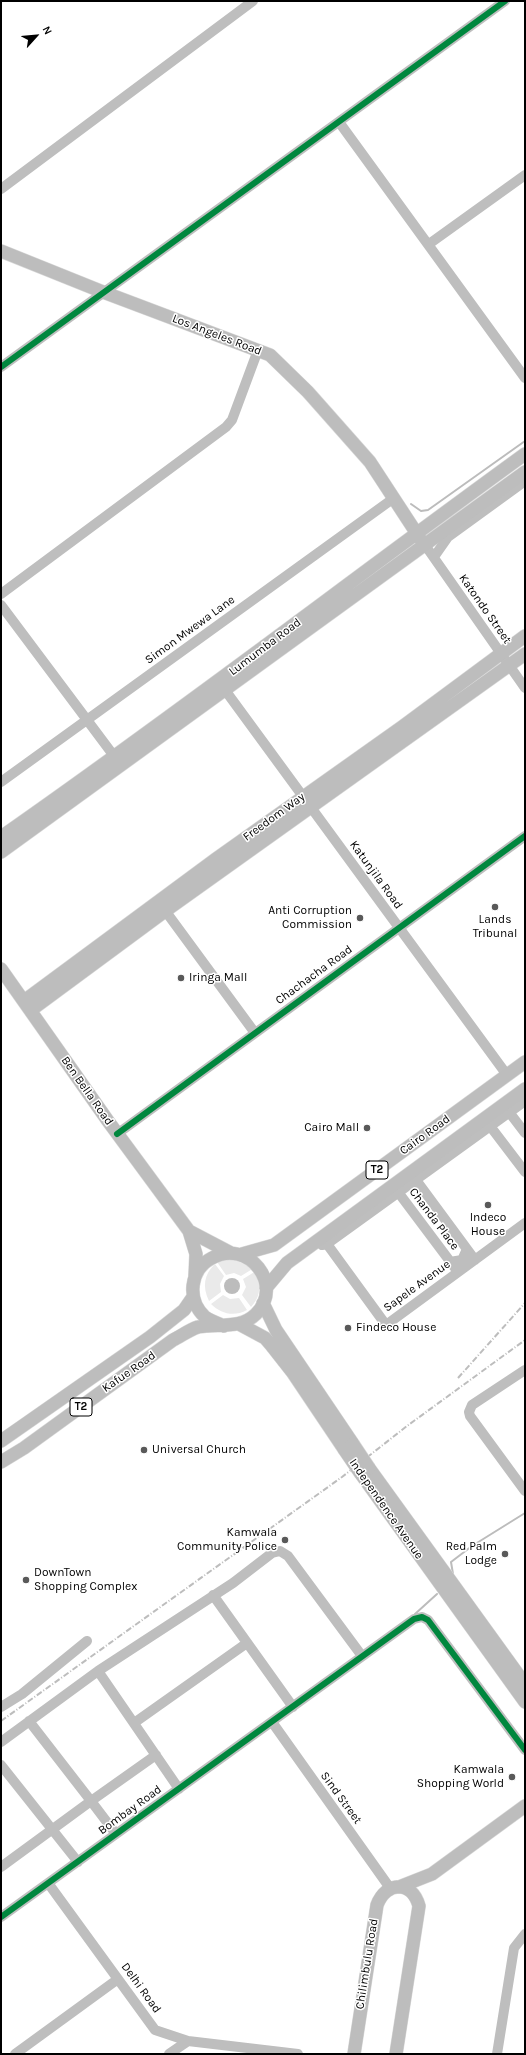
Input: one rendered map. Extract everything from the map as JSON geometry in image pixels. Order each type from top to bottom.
[{"type":"main road","name":"Los Angeles Road","points":[[1,251],[103,292],[258,350],[274,358],[308,392],[370,462],[425,545]]},
{"type":"main road","name":"Lumumba Road","points":[[1,837],[217,683],[417,532],[525,454]]},
{"type":"main road","name":"Lumumba Road","points":[[1,852],[525,472]]},
{"type":"main road","name":"Freedom Way","points":[[307,802],[402,727],[525,636]]},
{"type":"main road","name":"Freedom Way","points":[[27,1005],[307,802],[525,654]]},
{"type":"main road","name":"Ben Bella Road","points":[[1,969],[117,1134],[189,1231],[196,1254],[194,1280]]},
{"type":"main road","name":"Cairo Road","points":[[237,1254],[274,1245],[525,1062]]},
{"type":"main road","name":"Cairo Road","points":[[266,1288],[287,1263],[309,1246],[367,1210],[465,1139],[525,1089]]},
{"type":"main road","points":[[392,1159],[391,1166],[394,1172],[410,1178]]},
{"type":"main road","points":[[376,1171],[382,1172],[387,1177],[393,1190]]},
{"type":"main road","name":"Ben Bella Road","points":[[189,1231],[237,1254]]},
{"type":"main road","points":[[237,1254],[253,1261],[261,1270],[266,1288],[263,1303],[251,1318],[239,1324],[224,1326],[204,1316],[197,1306],[193,1297],[194,1280],[200,1267],[208,1260],[216,1256],[237,1254]]},
{"type":"main road","name":"Kafue Road","points":[[1,1441],[150,1337],[184,1310],[193,1297]]},
{"type":"main road","name":"Independence Avenue","points":[[263,1303],[276,1330],[349,1447],[525,1702]]},
{"type":"main road","name":"Independence Avenue","points":[[239,1324],[265,1338],[349,1447]]},
{"type":"main road","name":"Kafue Road","points":[[1,1462],[24,1448],[174,1340],[197,1328],[224,1326]]},
{"type":"main road","name":"Independence Avenue","points":[[365,1471],[525,1684]]},
{"type":"main road","points":[[394,1888],[432,1874],[525,1806]]},
{"type":"main road","points":[[396,2054],[419,1912],[418,1899],[432,1874]]},
{"type":"main road","points":[[394,1888],[410,1890],[418,1899]]},
{"type":"main road","name":"Chilimbulu Road","points":[[353,2053],[377,1905],[383,1894],[394,1888]]},
{"type":"street","points":[[1,189],[253,1]]},
{"type":"street","points":[[1,367],[505,1]]},
{"type":"street","points":[[339,122],[525,378]]},
{"type":"street","points":[[429,244],[525,175]]},
{"type":"street","points":[[1,594],[226,427],[234,414],[258,350]]},
{"type":"street","points":[[434,557],[448,537],[525,481]]},
{"type":"street","name":"Simon Mwewa Lane","points":[[1,782],[394,498]]},
{"type":"street","name":"Katondo Street","points":[[425,545],[525,688]]},
{"type":"street","points":[[1,605],[114,756]]},
{"type":"street","name":"Katunjila Road","points":[[225,690],[507,1075]]},
{"type":"street","name":"Chachacha Road","points":[[117,1134],[525,836]]},
{"type":"street","points":[[162,906],[255,1032]]},
{"type":"street","points":[[465,1139],[490,1126],[525,1101]]},
{"type":"street","points":[[509,1112],[525,1133]]},
{"type":"street","points":[[490,1126],[525,1172]]},
{"type":"street","name":"Chanda Place","points":[[410,1178],[468,1249],[475,1260]]},
{"type":"street","name":"Chanda Place","points":[[393,1190],[458,1272]]},
{"type":"street","points":[[309,1246],[327,1244],[367,1210]]},
{"type":"street","name":"Sapele Avenue","points":[[327,1244],[386,1325],[525,1224]]},
{"type":"street","name":"Chanda Place","points":[[450,1262],[462,1260],[468,1249]]},
{"type":"street","points":[[525,1370],[472,1405],[469,1412],[470,1416],[525,1491]]},
{"type":"street","points":[[1,1742],[98,1671],[233,1583],[272,1553],[280,1551],[288,1556],[362,1656]]},
{"type":"street","points":[[213,1595],[293,1707]]},
{"type":"street","name":"Bombay Road","points":[[3,1912],[78,1862],[414,1619],[422,1617],[428,1620],[525,1750]]},
{"type":"street","points":[[1,1707],[22,1694],[88,1641]]},
{"type":"street","points":[[134,1723],[247,1643]]},
{"type":"street","points":[[98,1671],[179,1789]]},
{"type":"street","points":[[29,1721],[116,1834]]},
{"type":"street","name":"Sind Street","points":[[272,1722],[394,1888]]},
{"type":"street","points":[[1,1867],[156,1755]]},
{"type":"street","points":[[1,1765],[78,1862]]},
{"type":"street","name":"Delhi Road","points":[[48,1883],[155,2030],[188,2041],[298,2054]]},
{"type":"street","points":[[497,2054],[514,1948],[525,1934]]},
{"type":"street","points":[[15,2054],[118,1979]]},
{"type":"street","points":[[169,2054],[188,2041]]},
{"type":"shaded area","points":[[231,1258],[254,1268],[241,1276],[234,1273],[226,1275],[217,1262]]},
{"type":"shaded area","points":[[215,1264],[224,1276],[220,1284],[221,1292],[209,1301],[205,1291],[205,1281],[208,1272]]},
{"type":"shaded area","points":[[256,1271],[259,1290],[255,1303],[251,1307],[242,1295],[246,1287],[243,1279]]},
{"type":"shaded area","points":[[232,1278],[238,1280],[240,1286],[238,1292],[232,1294],[226,1292],[224,1286],[226,1280]]},
{"type":"shaded area","points":[[223,1295],[230,1299],[239,1298],[247,1310],[233,1314],[223,1312],[211,1304]]},
{"type":"waterway","points":[[411,504],[421,511],[428,510],[525,441]]},
{"type":"waterway","points":[[453,1574],[451,1562],[472,1546],[525,1513]]},
{"type":"waterway","points":[[415,1614],[437,1594]]},
{"type":"railway","points":[[458,1378],[525,1303]]},
{"type":"railway","points":[[1,1721],[342,1477],[407,1426],[525,1340]]},
{"type":"cycle path","points":[[1,367],[505,1]]},
{"type":"cycle path","points":[[117,1134],[525,836]]},
{"type":"cycle path","points":[[1,1917],[414,1619],[422,1617],[428,1620],[525,1750]]},
{"type":"place","name":"Lands Tribunal","points":[[495,907]]},
{"type":"place","name":"Anti Corruption Commission","points":[[360,918]]},
{"type":"place","name":"Iringa Mall","points":[[181,978]]},
{"type":"place","name":"Cairo Mall","points":[[367,1128]]},
{"type":"place","name":"Indeco House","points":[[488,1205]]},
{"type":"place","name":"Findeco House","points":[[348,1328]]},
{"type":"place","name":"Universal Church","points":[[144,1450]]},
{"type":"place","name":"Kamwala Community Police","points":[[285,1540]]},
{"type":"place","name":"Red Palm Lodge","points":[[505,1554]]},
{"type":"place","name":"DownTown Shopping Complex","points":[[26,1580]]},
{"type":"place","name":"Kamwala Shopping World","points":[[512,1777]]}]
